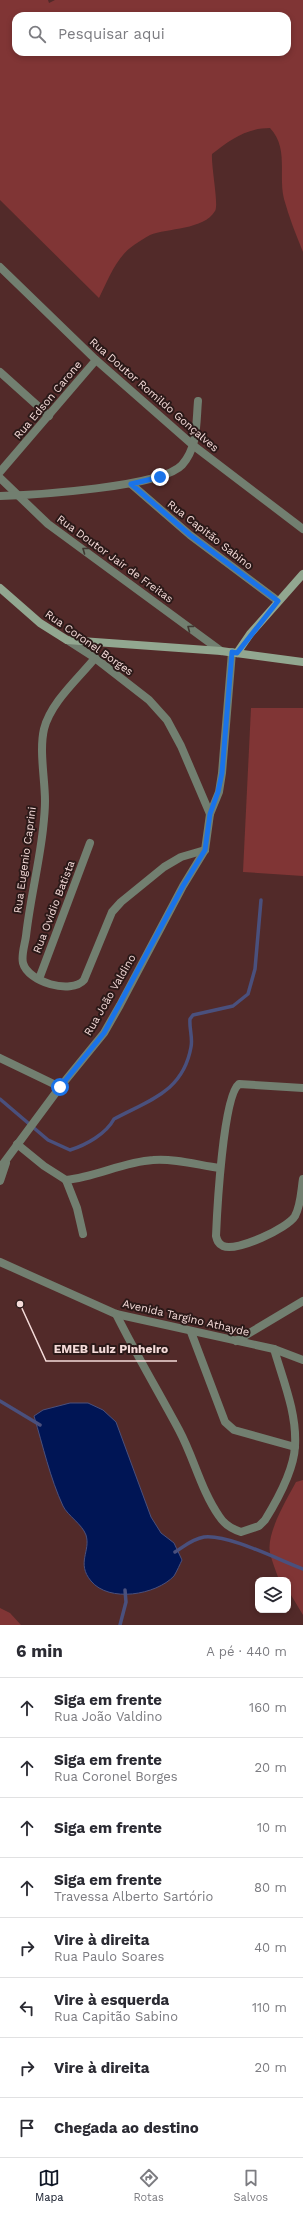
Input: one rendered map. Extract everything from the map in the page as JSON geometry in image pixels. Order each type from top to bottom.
[{"type":"main road","points":[[234,653],[303,574]]},
{"type":"main road","name":"Rua Coronel Borges","points":[[0,588],[40,623],[67,640]]},
{"type":"main road","points":[[67,640],[221,651],[303,662]]},
{"type":"street","name":"Rua Doutor Romildo Gonçalves","points":[[0,267],[96,360],[194,446],[303,529]]},
{"type":"street","name":"Rua Edson Carone","points":[[0,472],[96,360]]},
{"type":"street","points":[[0,372],[49,416]]},
{"type":"street","points":[[0,496],[17,496],[131,484],[172,473],[182,464],[194,446],[198,401]]},
{"type":"street","name":"Rua Doutor Jair de Freitas","points":[[0,478],[17,496],[48,524],[221,651]]},
{"type":"street","name":"Rua Capitão Sabino","points":[[131,484],[190,535],[278,601]]},
{"type":"street","name":"Rua Coronel Borges","points":[[67,640],[95,658],[149,700],[167,720],[181,746],[210,814]]},
{"type":"street","points":[[39,979],[69,988],[80,984],[84,980],[112,912],[121,902],[144,882],[181,857],[205,850],[210,814],[218,792],[222,773],[234,653]]},
{"type":"street","name":"Rua Eugenio Caprini","points":[[39,979],[27,972],[23,960],[43,830],[45,801],[43,774],[44,730],[50,714],[95,658]]},
{"type":"street","name":"Rua Ovidio Batista","points":[[39,979],[90,844]]},
{"type":"street","name":"Rua João Valdino","points":[[0,1168],[60,1087],[104,1033],[183,886],[205,850]]},
{"type":"street","points":[[0,1058],[60,1087]]},
{"type":"street","points":[[303,1088],[239,1084],[236,1086],[231,1101],[220,1168],[216,1236],[218,1242],[230,1247],[243,1244],[285,1226],[295,1216],[300,1201],[303,1179]]},
{"type":"street","points":[[17,1144],[44,1166],[66,1180],[77,1208],[83,1234]]},
{"type":"street","points":[[66,1180],[92,1176],[131,1164],[154,1159],[220,1168]]},
{"type":"street","name":"Rua João Valdino","points":[[0,1181],[6,1161]]},
{"type":"street","name":"Avenida Targino Athayde","points":[[0,1262],[116,1314],[191,1332],[274,1349],[303,1360]]},
{"type":"street","points":[[236,1341],[303,1301]]},
{"type":"street","points":[[116,1314],[150,1380],[179,1430],[212,1505],[220,1518],[228,1526],[241,1532],[254,1528],[265,1520],[291,1467],[296,1447],[295,1427],[274,1349]]},
{"type":"street","points":[[191,1332],[221,1415],[225,1422],[234,1430],[296,1447]]},
{"type":"shaded area","points":[[0,0],[48,0],[49,3],[55,0],[303,0],[303,252],[284,199],[282,190],[281,153],[276,136],[270,128],[253,130],[225,144],[212,154],[216,207],[215,211],[210,217],[203,222],[185,228],[150,235],[134,245],[117,262],[99,298],[0,200]]},
{"type":"shaded area","points":[[251,708],[303,708],[303,876],[243,872]]},
{"type":"shaded area","points":[[70,1403],[88,1403],[103,1410],[116,1422],[151,1517],[161,1533],[174,1543],[182,1560],[174,1576],[166,1583],[156,1588],[145,1592],[132,1594],[109,1592],[99,1588],[87,1575],[84,1563],[87,1546],[86,1535],[63,1506],[58,1495],[50,1473],[34,1416],[43,1410]]},
{"type":"shaded area","points":[[303,1480],[303,1615],[291,1595],[291,1577],[278,1577],[270,1553],[271,1536],[274,1526],[296,1482]]},
{"type":"shaded area","points":[[0,1608],[10,1613],[21,1625],[0,1625]]},
{"type":"waterway","points":[[0,1099],[48,1140],[70,1150],[101,1134],[114,1119],[163,1093],[181,1075],[187,1062],[191,1047],[190,1019],[193,1015],[233,1006],[248,994],[255,969],[261,900]]},
{"type":"waterway","points":[[0,1401],[40,1425]]},
{"type":"waterway","points":[[175,1552],[196,1539],[214,1537],[226,1539],[254,1548],[303,1569]]},
{"type":"waterway","points":[[120,1625],[126,1602],[125,1590]]},
{"type":"place","name":"EMEB Luiz Pinheiro","points":[[20,1304]]},
{"type":"route","points":[[60,1087],[84,1060],[104,1033],[183,886],[205,850],[210,814],[218,792],[222,773],[232,652],[237,653],[250,634],[278,601],[190,535],[131,484],[160,477]]}]
